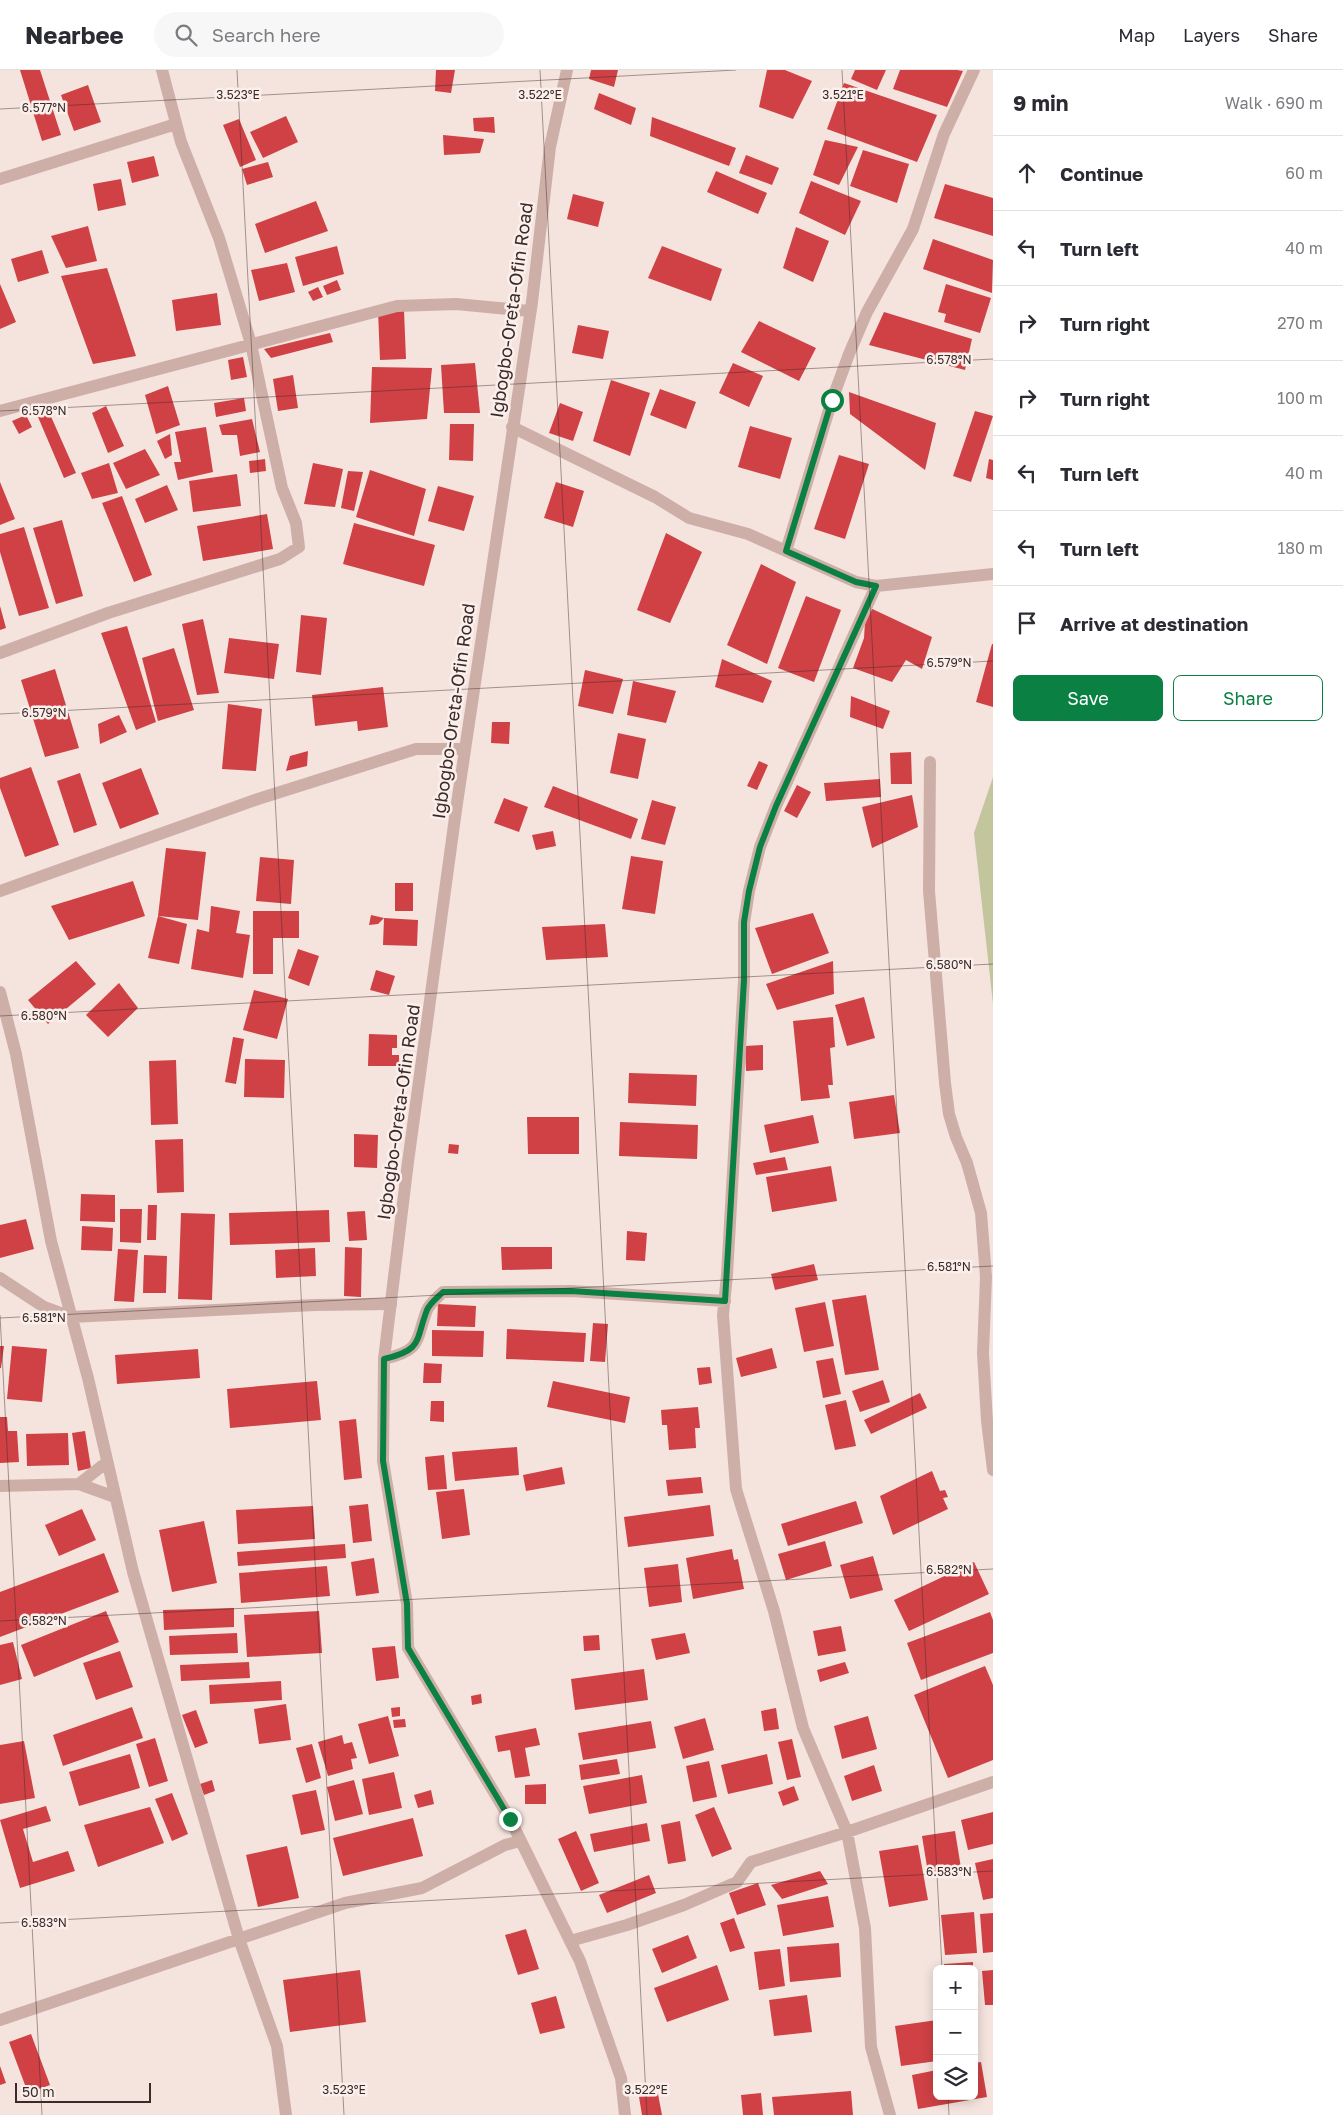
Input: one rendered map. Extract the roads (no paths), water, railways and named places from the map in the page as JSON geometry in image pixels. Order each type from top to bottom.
[{"type":"street","points":[[0,652],[108,613],[280,559],[298,547],[296,523],[282,488],[251,344],[218,238],[176,124],[162,70]]},
{"type":"street","name":"Igbogbo-Oreta-Ofin Road","points":[[567,70],[550,146],[530,311],[465,749],[391,1304],[384,1359],[383,1461],[407,1604],[408,1648],[510,1819],[580,1960],[621,2078],[625,2115]]},
{"type":"street","points":[[786,551],[832,400],[849,354],[867,312],[912,229],[944,134],[974,70]]},
{"type":"street","points":[[0,179],[176,124]]},
{"type":"street","points":[[0,411],[397,306],[456,304],[530,311]]},
{"type":"street","points":[[512,427],[655,497],[689,518],[748,534],[856,582],[876,586],[993,574]]},
{"type":"street","points":[[876,586],[776,806],[760,847],[749,891],[744,922],[744,990],[723,1315],[736,1489],[774,1611],[803,1728],[847,1832],[865,1928],[871,2047],[890,2115]]},
{"type":"street","points":[[0,891],[258,799],[416,749],[465,749]]},
{"type":"street","points":[[930,762],[929,891],[944,1074],[949,1114],[967,1163],[981,1213],[986,1277],[983,1353],[993,1470]]},
{"type":"street","points":[[0,992],[16,1054],[51,1241],[72,1317],[133,1572],[239,1939],[277,2046],[286,2115]]},
{"type":"street","points":[[0,1278],[44,1307],[72,1317],[315,1305],[391,1304]]},
{"type":"street","points":[[384,1359],[405,1354],[420,1338],[428,1308],[443,1292],[571,1291],[725,1301]]},
{"type":"street","points":[[79,1484],[107,1462]]},
{"type":"street","points":[[0,1486],[79,1484],[115,1497]]},
{"type":"street","points":[[570,1941],[684,1906],[737,1882],[751,1862],[847,1832],[993,1782]]},
{"type":"street","points":[[0,2020],[345,1903],[422,1888],[505,1845],[520,1840]]}]
